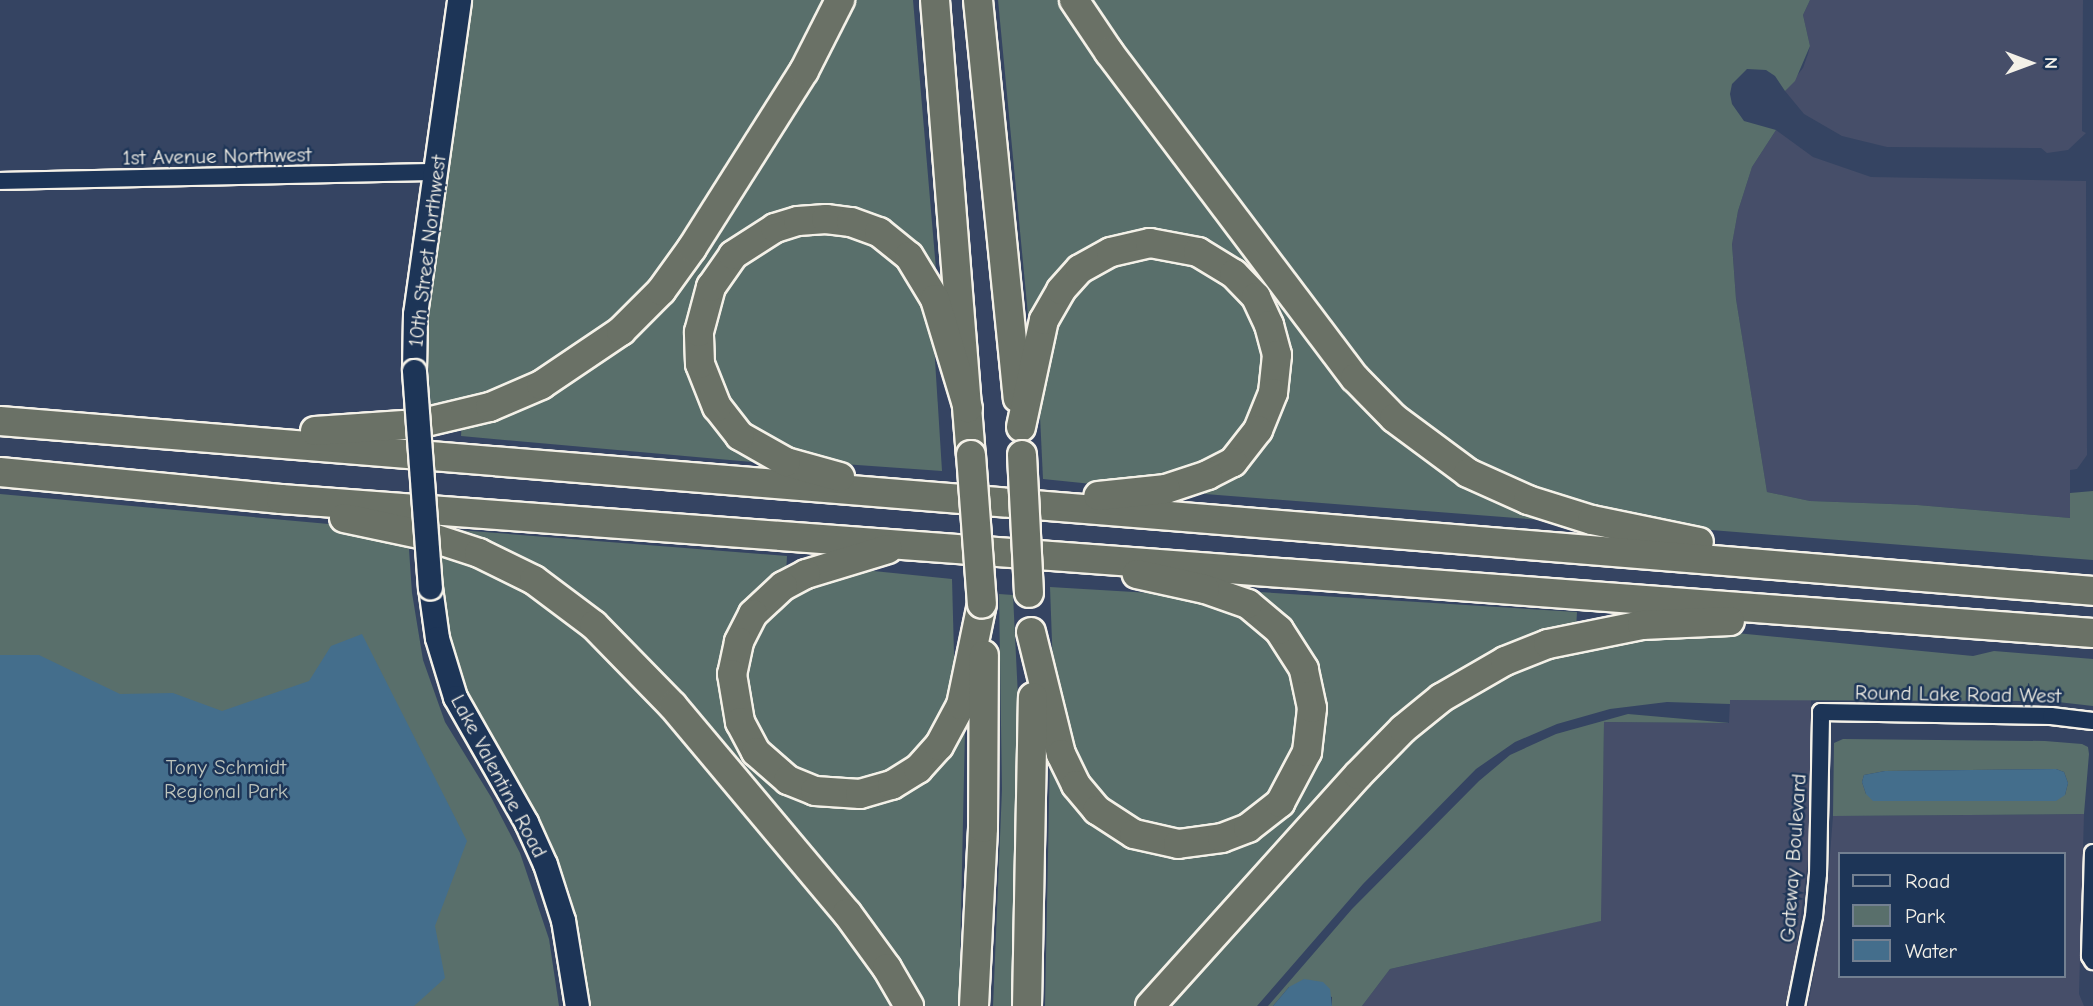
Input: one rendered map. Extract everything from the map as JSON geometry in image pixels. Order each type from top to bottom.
[{"type":"highway","points":[[102,427],[293,431],[384,428],[470,413],[541,385],[621,331],[661,291],[804,71],[841,0]]},
{"type":"highway","points":[[935,0],[982,604],[983,828],[974,1006]]},
{"type":"highway","points":[[978,0],[1021,427],[1031,632],[1034,732],[1027,1006]]},
{"type":"highway","points":[[1074,0],[1109,52],[1355,378],[1394,418],[1468,472],[1545,506],[1635,530],[1965,581]]},
{"type":"highway","points":[[949,498],[807,468],[774,456],[740,436],[717,407],[700,363],[700,323],[711,287],[733,255],[775,228],[798,221],[826,219],[872,229],[909,256],[930,289],[968,408]]},
{"type":"highway","points":[[1004,503],[1166,489],[1200,478],[1233,462],[1258,430],[1273,393],[1277,355],[1269,325],[1256,297],[1223,265],[1198,252],[1150,243],[1111,252],[1070,278],[1051,305],[1039,335],[1021,427]]},
{"type":"highway","points":[[0,421],[102,427],[2093,591]]},
{"type":"highway","points":[[0,472],[281,499],[2083,632]]},
{"type":"highway","points":[[281,499],[324,514],[424,535],[479,553],[534,580],[573,607],[630,659],[746,791],[867,938],[909,1006]]},
{"type":"highway","points":[[903,544],[795,579],[769,596],[745,628],[734,657],[736,706],[751,744],[777,772],[802,787],[844,795],[892,785],[918,769],[939,746],[961,705],[982,604]]},
{"type":"highway","points":[[1031,632],[1045,680],[1055,736],[1068,772],[1088,800],[1123,829],[1147,838],[1178,844],[1222,838],[1258,821],[1288,792],[1307,752],[1312,708],[1304,669],[1279,630],[1258,611],[1234,598],[1073,557]]},
{"type":"highway","points":[[1150,1006],[1358,775],[1403,729],[1466,682],[1532,650],[1598,632],[1711,621],[1830,628],[2083,632]]},
{"type":"street","name":"10th Street Northwest","points":[[430,587],[414,371],[415,314],[459,0]]},
{"type":"street","name":"1st Avenue Northwest","points":[[0,181],[435,172]]},
{"type":"street","name":"Lake Valentine Road","points":[[430,587],[437,638],[455,697],[526,822],[545,864],[563,920],[577,1006]]},
{"type":"street","name":"Round Lake Road West","points":[[1821,712],[2051,716],[2093,721]]},
{"type":"street","name":"Gateway Boulevard","points":[[1796,1006],[1814,916],[1818,874],[1821,712]]},
{"type":"street","points":[[2093,853],[2090,956],[2093,961]]},
{"type":"shaded area","points":[[1810,0],[2083,0],[2082,131],[2086,133],[2068,150],[2047,153],[2041,148],[1887,147],[1842,136],[1804,114],[1785,91],[1803,68],[1808,54],[1810,46],[1803,15]]},
{"type":"shaded area","points":[[1776,130],[1813,157],[1871,177],[2086,181],[2087,455],[2077,469],[2070,470],[2070,518],[1917,505],[1810,501],[1767,492],[1736,299],[1732,243],[1738,211],[1752,167]]},
{"type":"shaded area","points":[[1811,698],[1810,844],[1795,963],[1785,1006],[1362,1006],[1390,969],[1600,921],[1604,722],[1729,723],[1730,700]]},
{"type":"shaded area","points":[[2084,814],[2079,994],[2084,1006],[1808,1006],[1826,906],[1833,816]]},
{"type":"green space","points":[[471,0],[833,0],[677,250],[648,287],[596,335],[548,366],[494,393],[431,411],[426,327]]},
{"type":"green space","points":[[845,0],[913,0],[937,281],[891,233],[767,224],[693,325],[753,452],[752,462],[461,436],[462,419],[620,338]]},
{"type":"green space","points":[[998,0],[1068,0],[1353,384],[1554,521],[1205,494],[1205,481],[1268,428],[1262,295],[1147,237],[1036,316],[1028,315]]},
{"type":"green space","points":[[1081,0],[1810,0],[1803,15],[1810,46],[1795,81],[1785,91],[1775,76],[1766,70],[1747,69],[1732,84],[1730,94],[1732,104],[1744,121],[1776,130],[1752,167],[1738,211],[1732,244],[1736,299],[1767,492],[1810,501],[1917,505],[2070,518],[2070,493],[2093,491],[2093,560],[1648,525],[1488,474],[1396,409]]},
{"type":"green space","points":[[797,230],[866,236],[907,266],[933,328],[942,471],[815,462],[747,429],[711,371],[711,312],[740,263]]},
{"type":"green space","points":[[1122,256],[1189,257],[1252,305],[1268,374],[1236,446],[1183,478],[1092,484],[1043,479],[1038,374],[1067,293]]},
{"type":"green space","name":"Tony Schmidt Regional Park","points":[[0,494],[362,527],[408,535],[412,593],[423,660],[445,722],[491,797],[520,853],[549,939],[559,1006],[0,1006]]},
{"type":"green space","points":[[459,530],[787,556],[786,573],[737,626],[754,755],[852,800],[959,728],[965,729],[959,1006],[919,1006],[647,664],[458,538]]},
{"type":"green space","points":[[441,545],[497,566],[605,638],[906,1006],[590,1006],[579,929],[569,891],[549,838],[474,715],[464,693],[445,618]]},
{"type":"green space","points":[[854,569],[952,579],[955,692],[929,748],[874,781],[837,784],[795,769],[765,744],[744,697],[743,661],[775,601]]},
{"type":"green space","points":[[1050,587],[1201,596],[1225,602],[1287,652],[1305,722],[1273,799],[1207,835],[1130,822],[1077,771],[1054,696]]},
{"type":"green space","points":[[1259,592],[1577,612],[1576,630],[1472,672],[1140,1006],[1045,1006],[1050,754],[1095,817],[1234,841],[1319,726],[1258,603]]},
{"type":"green space","points":[[999,594],[1013,595],[1018,697],[1016,1006],[993,1006],[1002,789]]},
{"type":"green space","points":[[1695,629],[1973,656],[1994,651],[2093,659],[2093,706],[2049,701],[1730,700],[1730,704],[1667,702],[1610,709],[1557,724],[1515,742],[1476,769],[1363,884],[1257,1006],[1158,1006],[1437,712],[1537,655]]},
{"type":"green space","points":[[1628,714],[1730,723],[1604,722],[1601,921],[1390,969],[1362,1006],[1332,1006],[1332,997],[1289,987],[1273,1006],[1268,1006],[1352,909],[1479,781],[1510,755],[1556,734]]},
{"type":"green space","points":[[1843,739],[2045,741],[2082,744],[2088,747],[2089,754],[2084,814],[1833,816],[1834,743]],"holes":[[[2056,769],[2064,772],[2068,783],[2065,795],[1866,794],[1862,782],[1864,775],[1885,771]]]},
{"type":"water","name":"Tony Schmidt Regional Park","points":[[362,634],[467,841],[435,926],[445,978],[414,1006],[0,1006],[0,655],[39,655],[120,694],[173,693],[222,711],[309,681],[331,646]]},
{"type":"water","points":[[2056,769],[2064,772],[2068,783],[2065,795],[2056,801],[1873,801],[1866,794],[1862,782],[1864,775],[1885,771]]},
{"type":"water","points":[[1304,979],[1323,982],[1330,989],[1332,1006],[1273,1006],[1289,987]]}]
